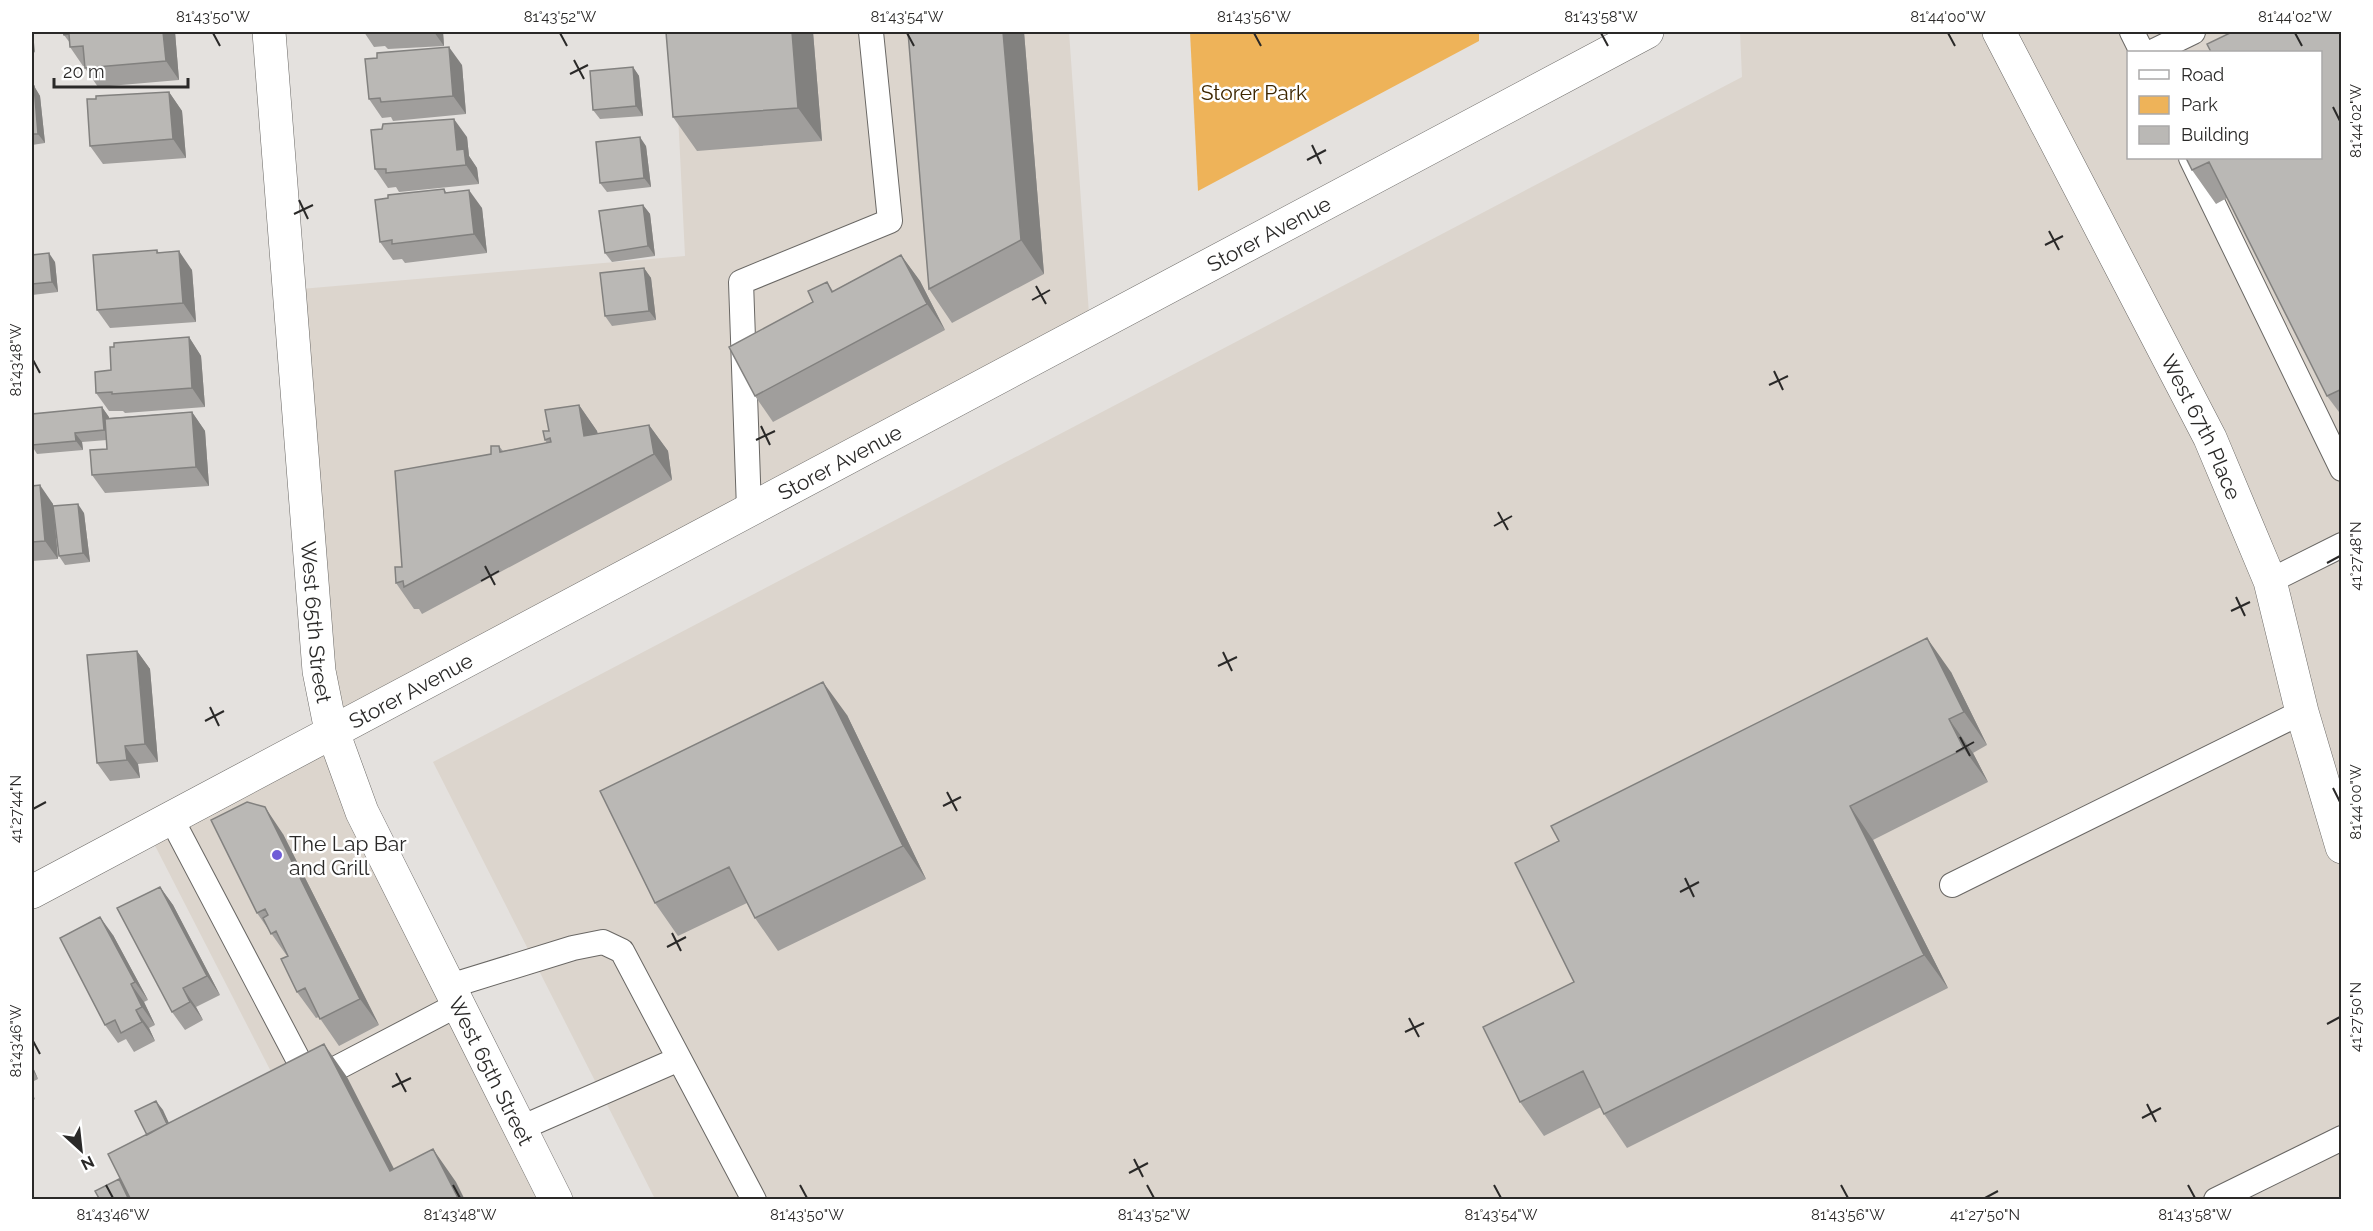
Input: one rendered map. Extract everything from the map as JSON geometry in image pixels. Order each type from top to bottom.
[{"type":"street","name":"West 65th Street","points":[[269,32],[319,671],[333,731],[362,812],[556,1200]]},
{"type":"street","name":"Storer Avenue","points":[[32,892],[1647,32]]},
{"type":"street","name":"West 67th Place","points":[[1999,32],[2210,438],[2270,581],[2302,712],[2342,847]]},
{"type":"lane","points":[[749,509],[741,282],[890,221],[871,32]]},
{"type":"lane","points":[[2132,32],[2142,51]]},
{"type":"lane","points":[[2154,51],[2193,32]]},
{"type":"lane","points":[[2191,159],[2342,469]]},
{"type":"lane","points":[[2270,581],[2342,545]]},
{"type":"lane","points":[[1952,885],[2302,712]]},
{"type":"lane","points":[[171,818],[310,1082],[454,995],[573,948],[603,942],[622,951],[754,1200]]},
{"type":"lane","points":[[521,1128],[679,1059]]},
{"type":"lane","points":[[2216,1200],[2342,1138]]},
{"type":"shaded area","points":[[674,32],[1069,32],[1090,328],[333,731],[289,290],[685,256]]},
{"type":"shaded area","points":[[1740,32],[2341,32],[2341,1199],[655,1199],[433,762],[1742,77]]},
{"type":"shaded area","points":[[333,731],[556,1199],[94,1200],[284,1097],[147,830]]},
{"type":"green space","name":"Storer Park","points":[[1190,32],[1479,32],[1479,41],[1198,191]]},
{"type":"building","points":[[63,32],[163,32],[166,61],[85,68],[83,46],[70,47],[69,34],[64,35]]},
{"type":"building","points":[[666,32],[792,32],[798,108],[673,117]]},
{"type":"building","points":[[908,32],[1003,32],[1021,240],[929,289]]},
{"type":"building","points":[[2232,32],[2342,32],[2342,389],[2327,396],[2209,162],[2192,170],[2186,159],[2322,159],[2322,51],[2210,51],[2207,44]]},
{"type":"building","points":[[449,47],[453,96],[381,102],[380,98],[369,99],[365,59],[377,58],[377,53]]},
{"type":"building","points":[[633,67],[636,106],[593,110],[590,71]]},
{"type":"building","points":[[32,86],[34,86],[38,134],[32,134]]},
{"type":"building","points":[[169,92],[173,139],[90,146],[87,99],[96,99],[96,96]]},
{"type":"building","points":[[454,119],[457,150],[464,149],[466,165],[386,173],[386,169],[375,169],[371,130],[382,129],[383,124]]},
{"type":"building","points":[[640,137],[644,178],[600,183],[596,142]]},
{"type":"building","points":[[444,189],[445,193],[469,190],[474,234],[392,244],[392,240],[380,242],[375,200],[388,198],[388,195]]},
{"type":"building","points":[[643,205],[648,246],[605,253],[599,211]]},
{"type":"building","points":[[157,250],[157,253],[179,251],[183,303],[97,310],[93,255]]},
{"type":"building","points":[[49,253],[52,282],[32,284],[32,255]]},
{"type":"building","points":[[901,255],[927,304],[755,396],[729,347],[813,302],[808,291],[827,282],[832,292]]},
{"type":"building","points":[[644,268],[649,311],[605,316],[600,273]]},
{"type":"building","points":[[189,337],[192,388],[112,394],[112,392],[96,393],[95,372],[111,370],[110,347],[114,347],[114,343]]},
{"type":"building","points":[[579,405],[584,436],[649,425],[654,454],[404,587],[403,581],[396,583],[395,567],[402,567],[395,471],[491,454],[491,446],[499,446],[500,452],[551,442],[550,438],[545,440],[543,431],[549,431],[545,410]]},
{"type":"building","points":[[102,407],[104,430],[75,433],[76,441],[32,445],[32,414]]},
{"type":"building","points":[[192,412],[196,467],[92,475],[90,450],[107,449],[105,419]]},
{"type":"building","points":[[40,485],[45,541],[32,542],[32,486]]},
{"type":"building","points":[[78,504],[83,553],[59,556],[53,506]]},
{"type":"building","points":[[1927,638],[1964,712],[1949,719],[1964,749],[1850,806],[1924,955],[1604,1114],[1583,1071],[1520,1102],[1483,1027],[1574,982],[1515,863],[1559,841],[1551,826]]},
{"type":"building","points":[[137,651],[145,744],[125,746],[127,760],[97,763],[87,655]]},
{"type":"building","points":[[823,682],[903,846],[755,918],[729,867],[655,903],[600,791]]},
{"type":"building","points":[[247,802],[265,807],[360,999],[320,1019],[305,988],[297,992],[281,959],[288,956],[276,931],[271,934],[263,918],[268,915],[265,909],[257,913],[211,820]]},
{"type":"building","points":[[160,887],[207,976],[183,988],[190,1002],[172,1012],[117,908]]},
{"type":"building","points":[[100,917],[135,982],[131,984],[142,1007],[136,1010],[142,1022],[121,1033],[115,1020],[105,1025],[60,938]]},
{"type":"building","points":[[324,1044],[390,1171],[433,1149],[459,1200],[131,1200],[108,1154]]},
{"type":"building","points":[[156,1101],[167,1124],[147,1135],[135,1111]]},
{"type":"building","points":[[119,1179],[129,1200],[100,1200],[95,1191]]},
{"type":"place","name":"The Lap Bar and Grill","points":[[277,855]]}]
